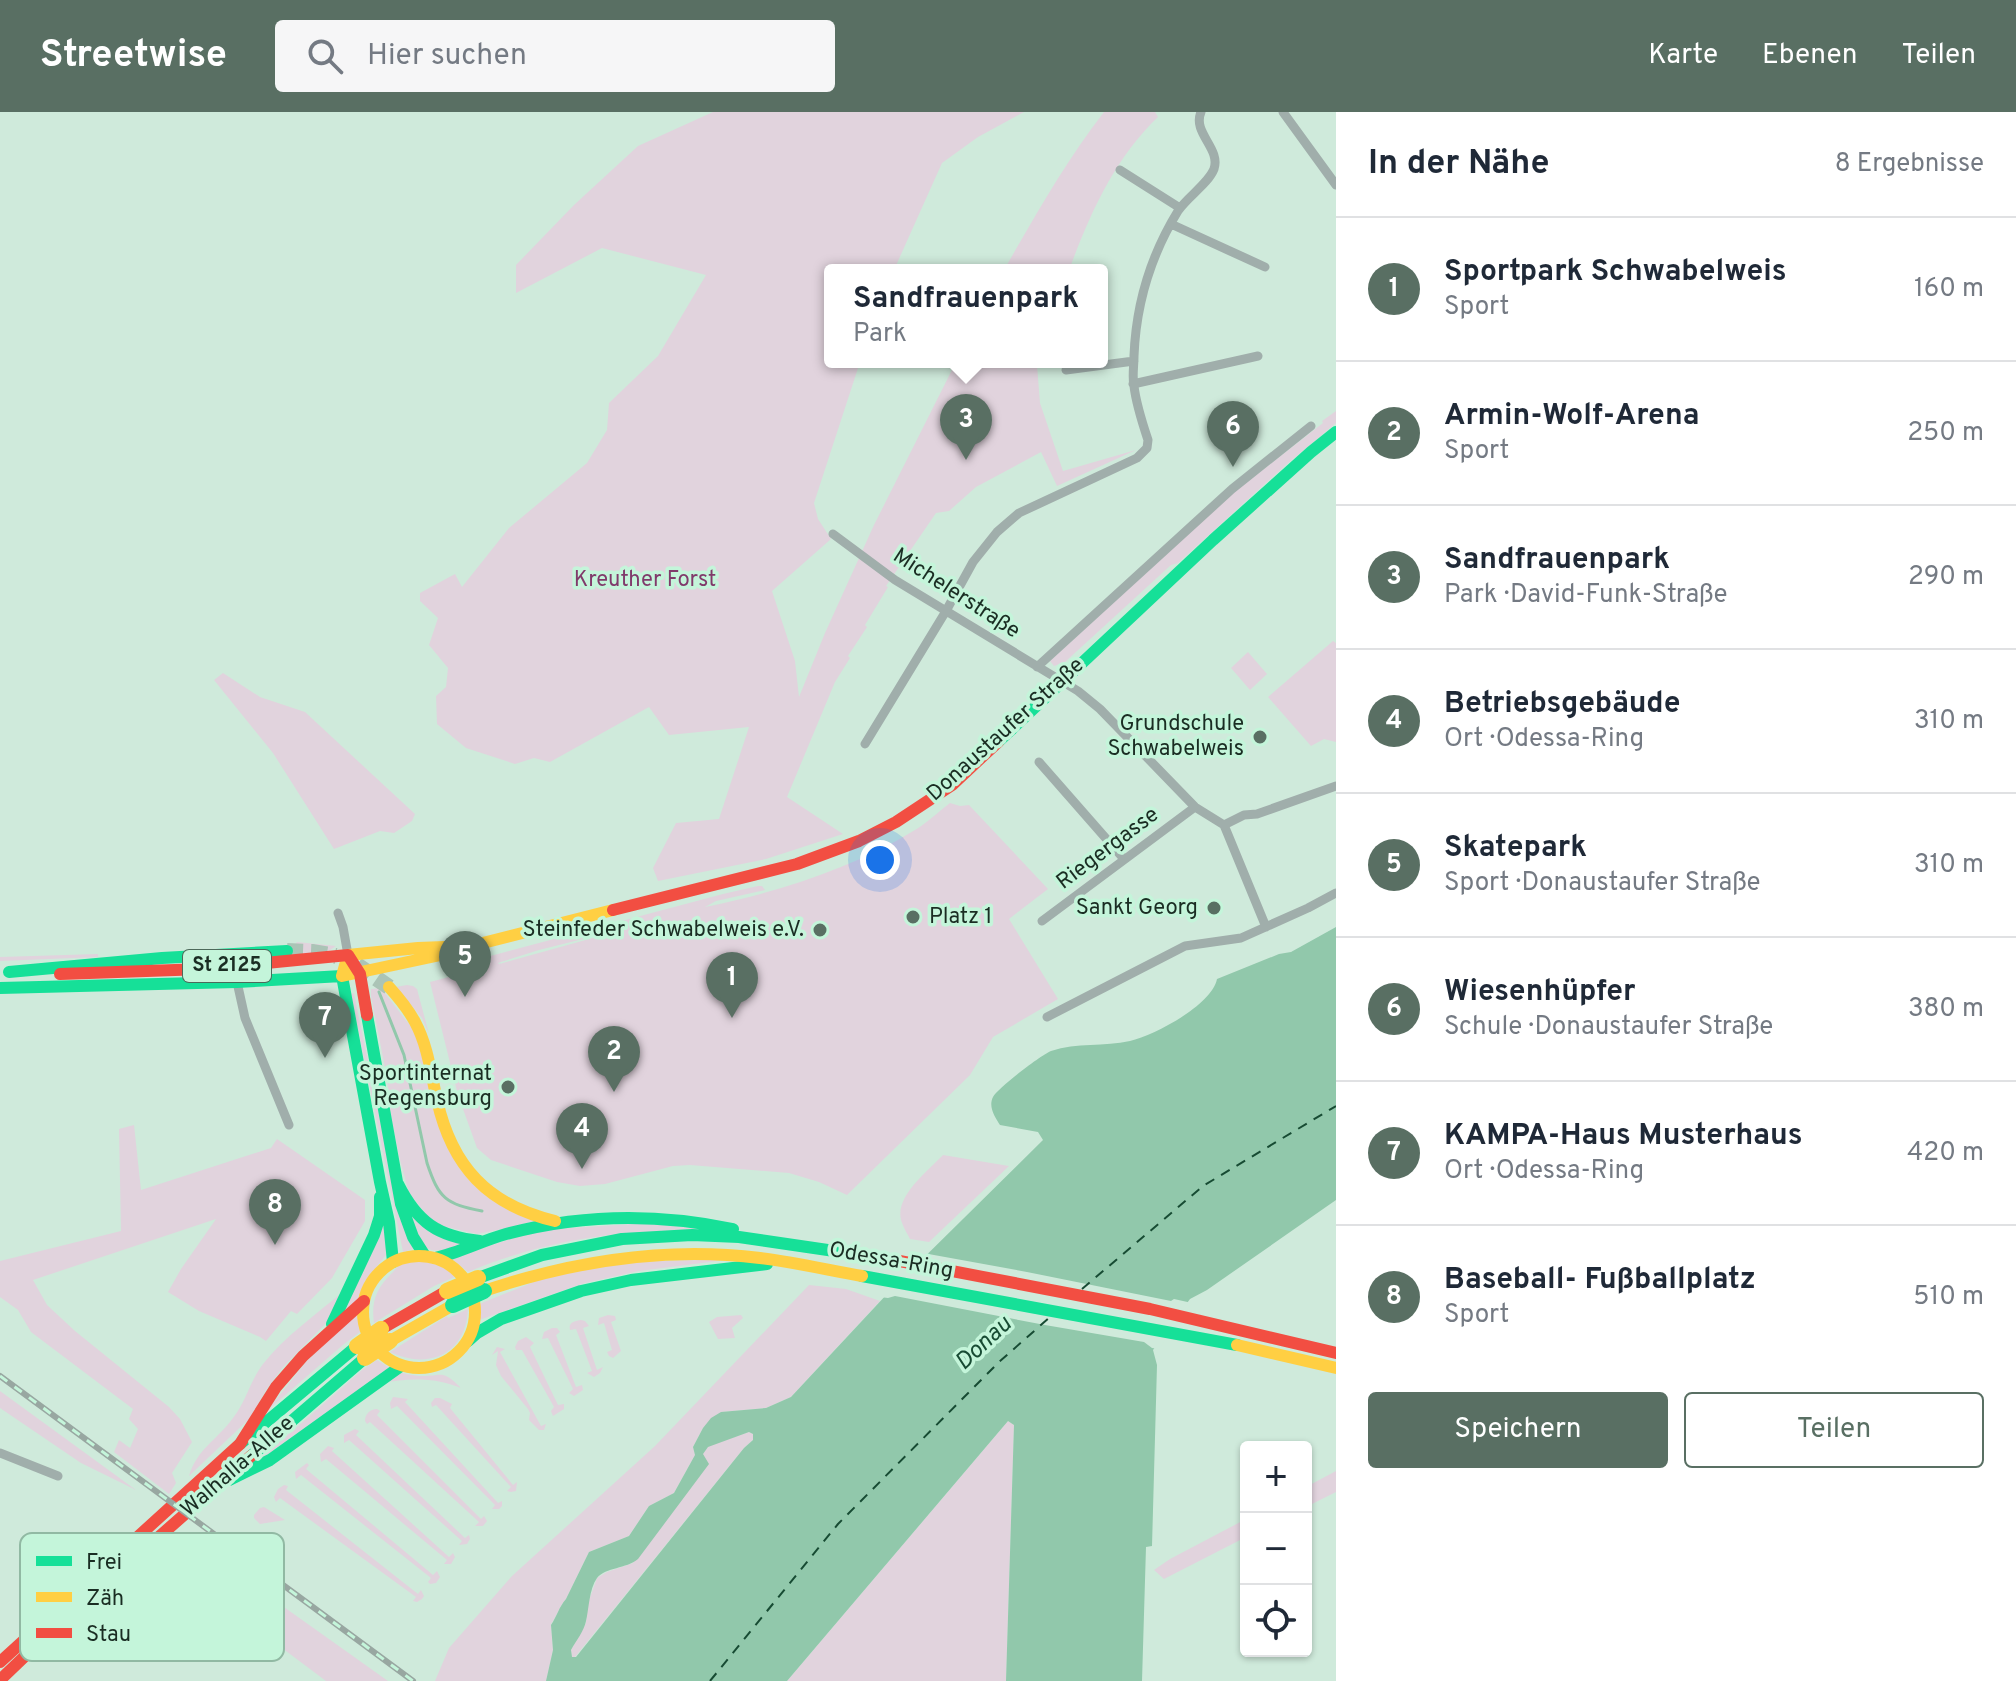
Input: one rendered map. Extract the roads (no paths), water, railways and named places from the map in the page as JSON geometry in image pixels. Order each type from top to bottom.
[{"type":"main road","name":"Donaustaufer Straße","points":[[0,988],[237,982],[360,974],[797,864],[854,845],[898,822],[952,785],[1336,432]]},
{"type":"main road","name":"Donaustaufer Straße","points":[[5,972],[105,974],[471,946]]},
{"type":"main road","points":[[5,972],[287,951]]},
{"type":"main road","points":[[348,955],[360,974],[389,1183],[387,1207],[393,1262]]},
{"type":"main road","points":[[348,955],[342,976],[389,1183],[408,1226],[430,1257],[449,1264],[469,1285],[476,1313],[468,1341]]},
{"type":"main road","points":[[389,987],[412,1015],[423,1037],[448,1138],[467,1171],[495,1197],[517,1210],[564,1222]]},
{"type":"main road","points":[[389,1183],[416,1215],[441,1233],[465,1241],[482,1241]]},
{"type":"main road","points":[[329,1331],[374,1235],[389,1183]]},
{"type":"main road","points":[[769,1240],[724,1227],[676,1220],[564,1222],[482,1241],[447,1256],[403,1258],[393,1262],[370,1285],[364,1301],[363,1317],[367,1333],[386,1358],[401,1366],[433,1367],[448,1361],[484,1328],[501,1319],[581,1291],[631,1280],[780,1261]]},
{"type":"main road","name":"Odessa-Ring","points":[[450,1298],[542,1255],[622,1239],[692,1235],[769,1240],[907,1262],[1150,1309],[1336,1353]]},
{"type":"main road","name":"Odessa-Ring","points":[[481,1284],[619,1257],[697,1252],[761,1258],[1234,1344],[1336,1368]]},
{"type":"main road","name":"Walhalla-Allee","points":[[150,1533],[361,1352],[450,1298]]},
{"type":"main road","points":[[246,1450],[276,1387],[303,1356],[364,1301]]},
{"type":"main road","points":[[213,1489],[270,1460],[401,1366]]},
{"type":"main road","name":"Walhalla-Allee","points":[[163,1533],[213,1489],[246,1450]]},
{"type":"main road","name":"Walhalla-Allee","points":[[0,1662],[20,1645]]},
{"type":"main road","name":"Walhalla-Allee","points":[[0,1680],[20,1661]]},
{"type":"street","points":[[865,744],[986,544],[1007,522],[1032,506],[1143,454],[1147,448],[1148,440],[1133,384],[1142,292],[1160,246],[1180,208],[1214,168],[1212,151],[1199,127],[1201,112]]},
{"type":"street","points":[[1283,112],[1332,171],[1336,185]]},
{"type":"street","points":[[1120,170],[1180,208]]},
{"type":"street","points":[[1171,224],[1265,267]]},
{"type":"street","points":[[1133,384],[1258,356]]},
{"type":"street","points":[[1108,364],[1134,361]]},
{"type":"street","points":[[1066,370],[1081,368]]},
{"type":"street","name":"Donaustaufer Straße","points":[[1037,667],[1232,489],[1311,426]]},
{"type":"street","name":"Michelerstraße","points":[[833,534],[895,580],[1078,691],[1100,709],[1195,807],[1224,825]]},
{"type":"street","points":[[1039,762],[1124,859]]},
{"type":"street","points":[[1266,927],[1224,825],[1244,815],[1257,814],[1336,786]]},
{"type":"street","name":"Riegergasse","points":[[1042,921],[1195,807]]},
{"type":"street","points":[[1047,1017],[1185,946],[1241,938],[1336,893]]},
{"type":"street","points":[[338,913],[348,955]]},
{"type":"street","points":[[237,982],[245,1018],[289,1125]]},
{"type":"street","points":[[0,1453],[58,1476]]},
{"type":"water","name":"Donau","points":[[1336,927],[1336,1200],[1190,1299],[1153,1350],[1157,1365],[1152,1546],[1146,1547],[1142,1681],[1006,1681],[1014,1425],[1008,1421],[787,1681],[546,1681],[553,1650],[551,1625],[589,1552],[629,1536],[649,1506],[674,1493],[695,1455],[693,1447],[711,1418],[721,1412],[766,1408],[791,1397],[888,1293],[1043,1140],[1038,1132],[1000,1125],[991,1104],[997,1093],[1020,1072],[1051,1051],[1141,1038],[1194,1008],[1213,989],[1217,979],[1291,952]],"holes":[[[749,1432],[753,1434],[753,1440],[576,1657],[572,1657],[571,1650],[585,1625],[597,1578],[638,1559],[709,1464],[703,1454],[708,1447]]]},
{"type":"waterway","points":[[379,992],[404,1055],[427,1163],[436,1185],[452,1202],[482,1211]]},
{"type":"tunnel","points":[[287,951],[336,956]]},
{"type":"tunnel","points":[[357,965],[389,987]]},
{"type":"railway","points":[[0,1376],[213,1533]]},
{"type":"railway","points":[[284,1586],[413,1681]]},
{"type":"place","name":"Sandfrauenpark","points":[[966,460]]},
{"type":"place","name":"Wiesenhüpfer","points":[[1233,467]]},
{"type":"place","name":"Grundschule Schwabelweis","points":[[1260,737]]},
{"type":"place","name":"Sankt Georg","points":[[1214,908]]},
{"type":"place","name":"Platz 1","points":[[913,917]]},
{"type":"place","name":"Steinfeder Schwabelweis e.V.","points":[[820,930]]},
{"type":"place","name":"Skatepark","points":[[465,997]]},
{"type":"place","name":"Sportpark Schwabelweis","points":[[732,1018]]},
{"type":"place","name":"KAMPA-Haus Musterhaus","points":[[325,1058]]},
{"type":"place","name":"Sportinternat Regensburg","points":[[508,1087]]},
{"type":"place","name":"Armin-Wolf-Arena","points":[[614,1092]]},
{"type":"place","name":"Betriebsgebäude","points":[[582,1169]]},
{"type":"place","name":"Baseball- Fußballplatz","points":[[275,1245]]},
{"type":"park label","name":"Kreuther Forst","points":[[645,580]]}]
